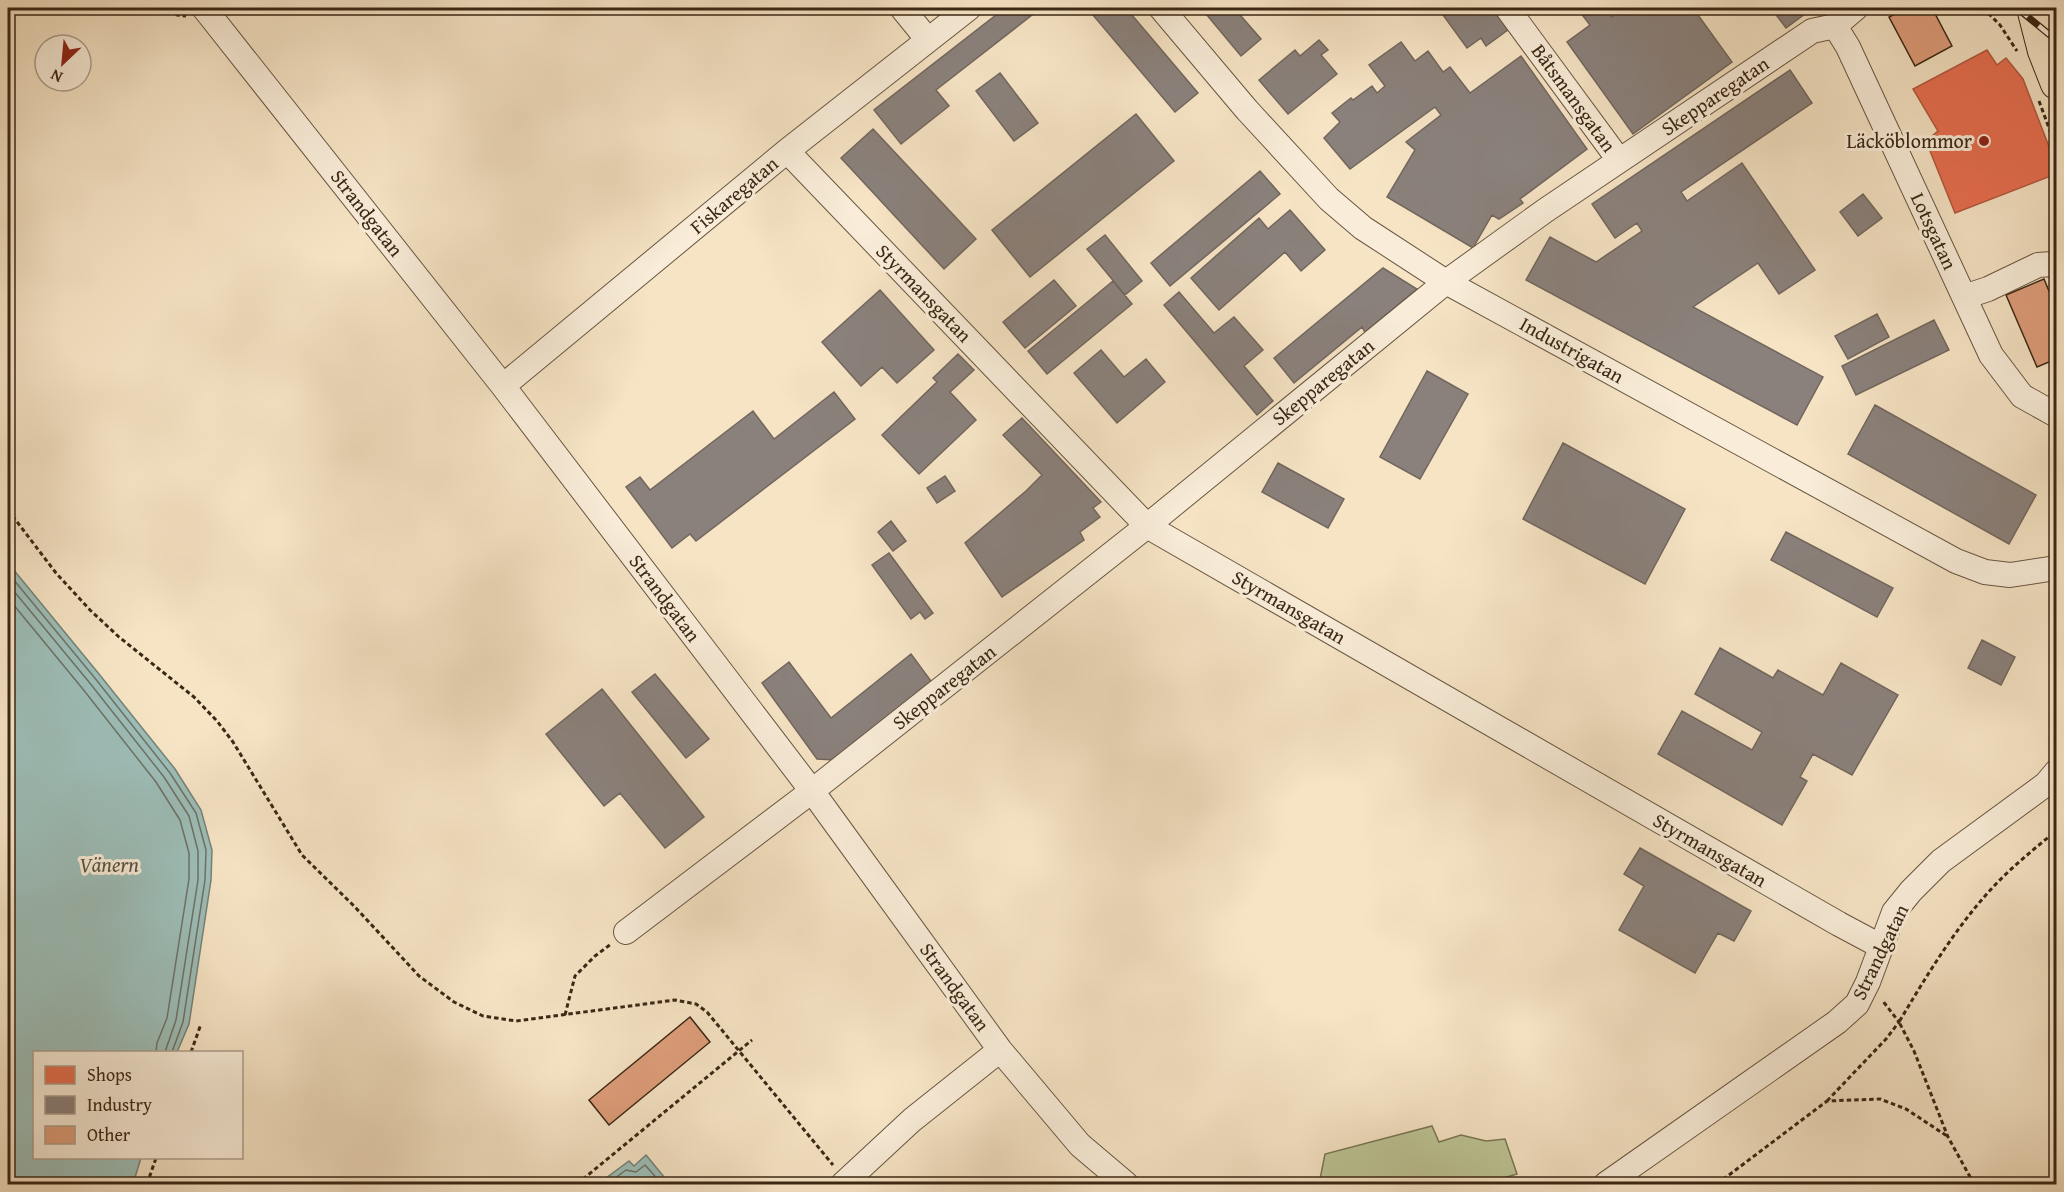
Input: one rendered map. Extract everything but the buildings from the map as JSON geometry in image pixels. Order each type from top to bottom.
[{"type":"main road","points":[[2032,8],[2043,51],[2056,84]]},
{"type":"street","name":"Strandgatan","points":[[204,8],[503,386],[812,791],[1000,1050],[1080,1145],[1126,1185]]},
{"type":"street","points":[[902,8],[928,40]]},
{"type":"street","name":"Fiskaregatan","points":[[503,386],[787,151],[969,8]]},
{"type":"street","name":"Industrigatan","points":[[1161,8],[1247,110],[1329,199],[1363,228],[1446,282],[1956,561],[1985,572],[2010,575],[2056,568]]},
{"type":"street","name":"Båtsmansgatan","points":[[1507,8],[1619,160]]},
{"type":"street","name":"Skepparegatan","points":[[626,932],[812,791],[1148,526],[1446,282],[1619,160],[1812,31],[1835,26],[1856,8]]},
{"type":"street","name":"Lotsgatan","points":[[1835,26],[1848,46],[1991,355],[2022,396],[2056,415]]},
{"type":"street","name":"Styrmansgatan","points":[[787,151],[1148,526],[1882,947]]},
{"type":"street","points":[[1964,297],[1988,289],[2038,265],[2056,266]]},
{"type":"street","name":"Strandgatan","points":[[1606,1185],[1837,1022],[1857,1004],[1868,982],[1894,912],[1923,877],[1941,861],[2046,784],[2056,772]]},
{"type":"street","points":[[844,1183],[912,1120],[1000,1050]]},
{"type":"path","points":[[8,510],[56,573],[90,610],[119,637],[194,697],[217,721],[233,742],[302,855],[354,906],[419,976],[454,1002],[483,1016],[516,1021],[675,1000],[685,1000],[696,1004],[706,1012],[844,1183]]},
{"type":"path","points":[[1717,1185],[1827,1101],[1886,1039],[1899,1022],[1926,976],[1973,912],[2006,874],[2056,831]]},
{"type":"path","points":[[565,1015],[575,976],[595,956],[626,932]]},
{"type":"path","points":[[1868,982],[1899,1022],[1914,1051],[1948,1137],[1974,1185]]},
{"type":"path","points":[[192,1051],[201,1024]]},
{"type":"path","points":[[577,1185],[752,1040]]},
{"type":"path","points":[[1827,1101],[1880,1099],[1906,1109],[1948,1137]]},
{"type":"path","points":[[147,1185],[156,1159]]},
{"type":"green space","points":[[1432,1126],[1439,1142],[1461,1135],[1486,1141],[1505,1139],[1517,1174],[1483,1184],[1319,1184],[1325,1154]]},
{"type":"water","name":"Vänern","points":[[8,563],[175,769],[201,810],[212,850],[211,880],[189,1024],[177,1051],[33,1051],[33,1159],[141,1159],[133,1184],[8,1184]]},
{"type":"water","points":[[646,1155],[669,1183],[675,1179],[680,1184],[598,1184],[629,1161],[634,1166]]},
{"type":"railway","points":[[2017,8],[2056,40]]},
{"type":"place","name":"Läcköblommor","points":[[1984,141]]}]
